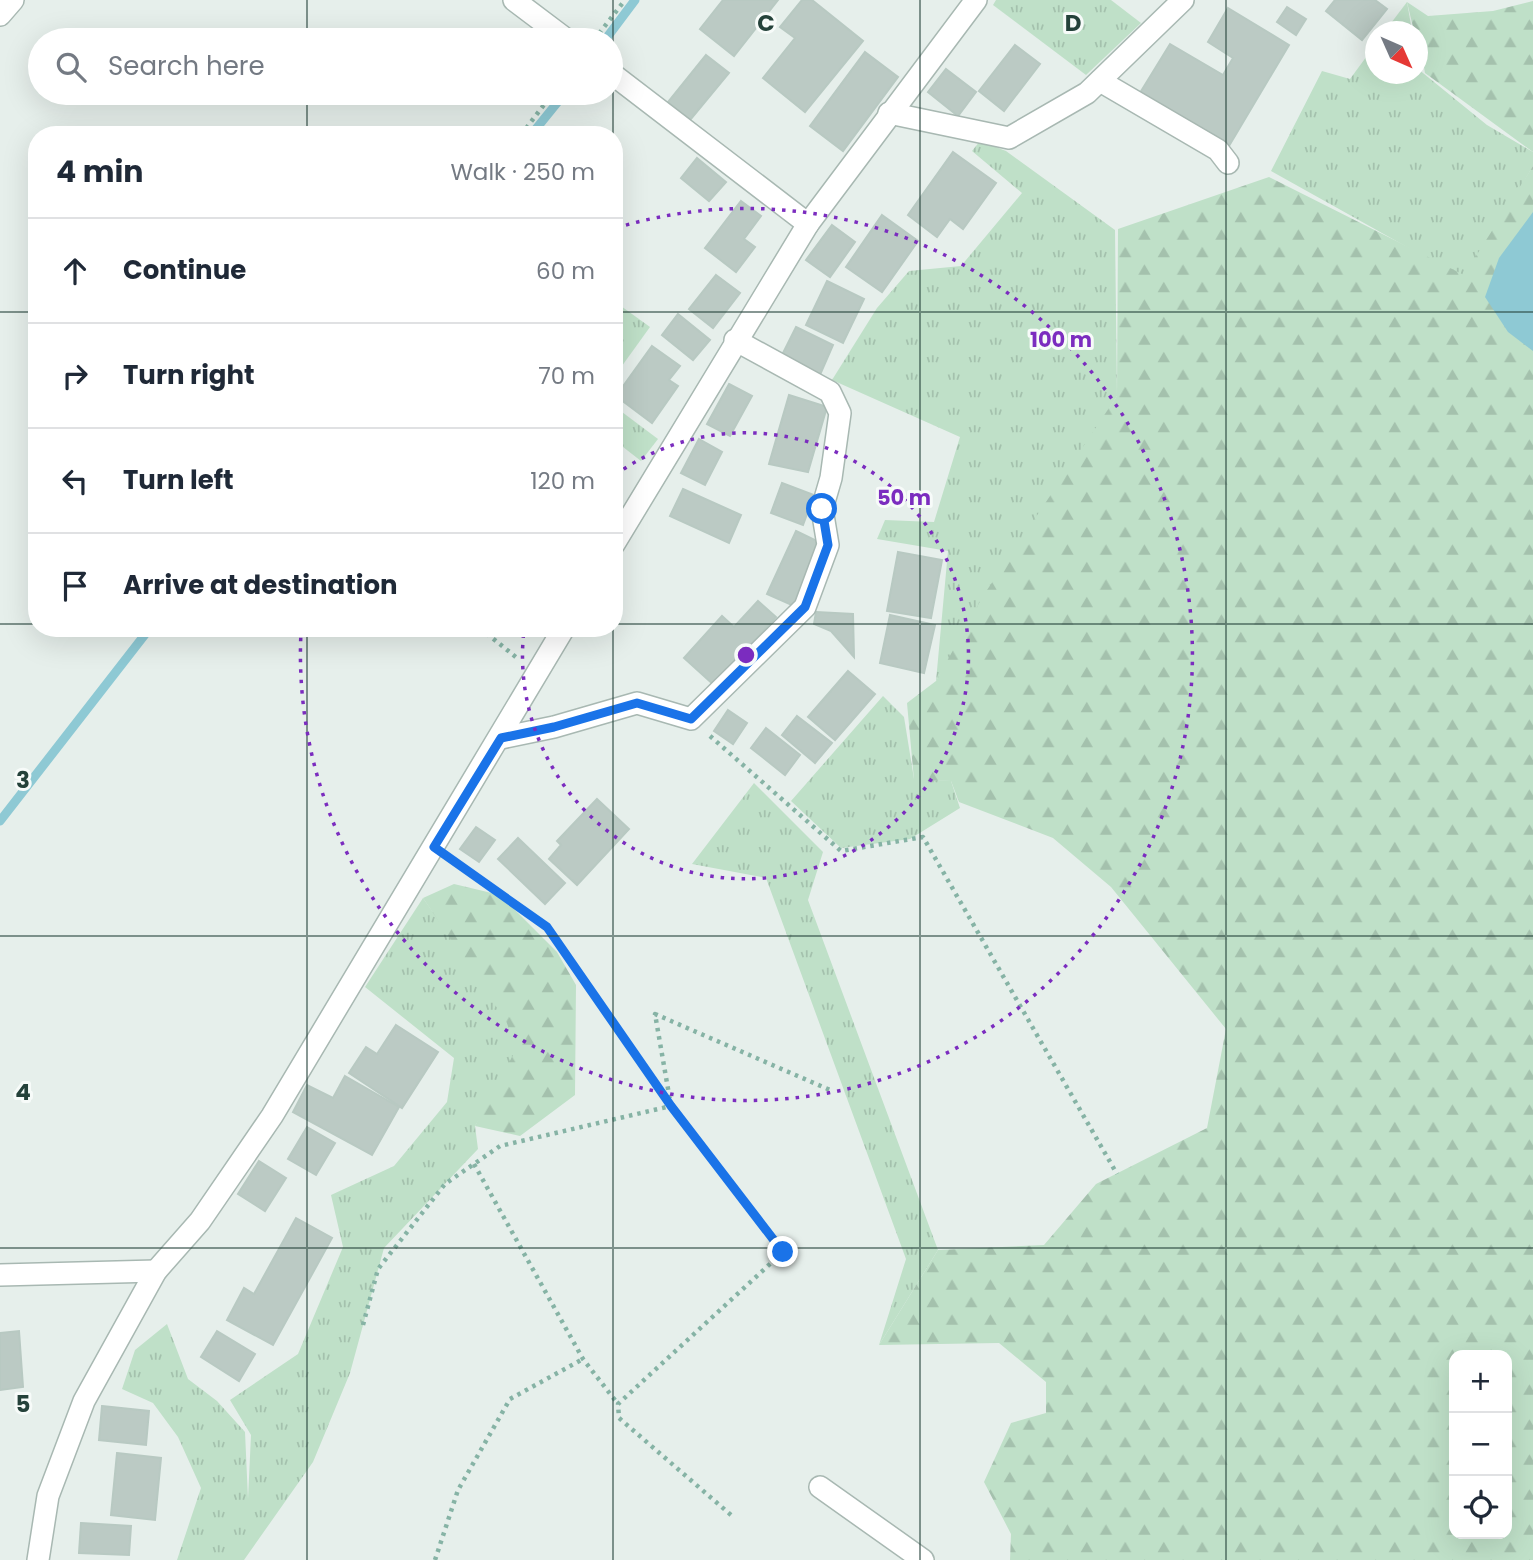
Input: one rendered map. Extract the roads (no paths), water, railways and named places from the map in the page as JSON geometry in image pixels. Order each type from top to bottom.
[{"type":"street","points":[[0,15],[13,0]]},
{"type":"street","points":[[514,0],[551,28]]},
{"type":"street","points":[[623,529],[735,340],[808,224],[976,0]]},
{"type":"street","points":[[889,113],[1009,138],[1087,93],[1183,0]]},
{"type":"street","points":[[1100,81],[1218,150],[1228,163]]},
{"type":"street","points":[[623,83],[808,224]]},
{"type":"street","points":[[501,738],[554,727],[637,703],[691,719],[805,607],[828,545],[822,509],[831,478],[840,413],[830,392],[735,340]]},
{"type":"street","points":[[38,1560],[48,1496],[83,1401],[156,1270],[200,1222],[272,1116],[501,738],[559,637]]},
{"type":"street","points":[[0,1275],[156,1270]]},
{"type":"street","points":[[820,1487],[923,1560]]},
{"type":"water","points":[[1533,212],[1533,351],[1508,332],[1485,297],[1499,258]]},
{"type":"waterway","points":[[614,28],[635,0]]},
{"type":"waterway","points":[[538,126],[555,105]]},
{"type":"waterway","points":[[0,821],[143,637]]}]
